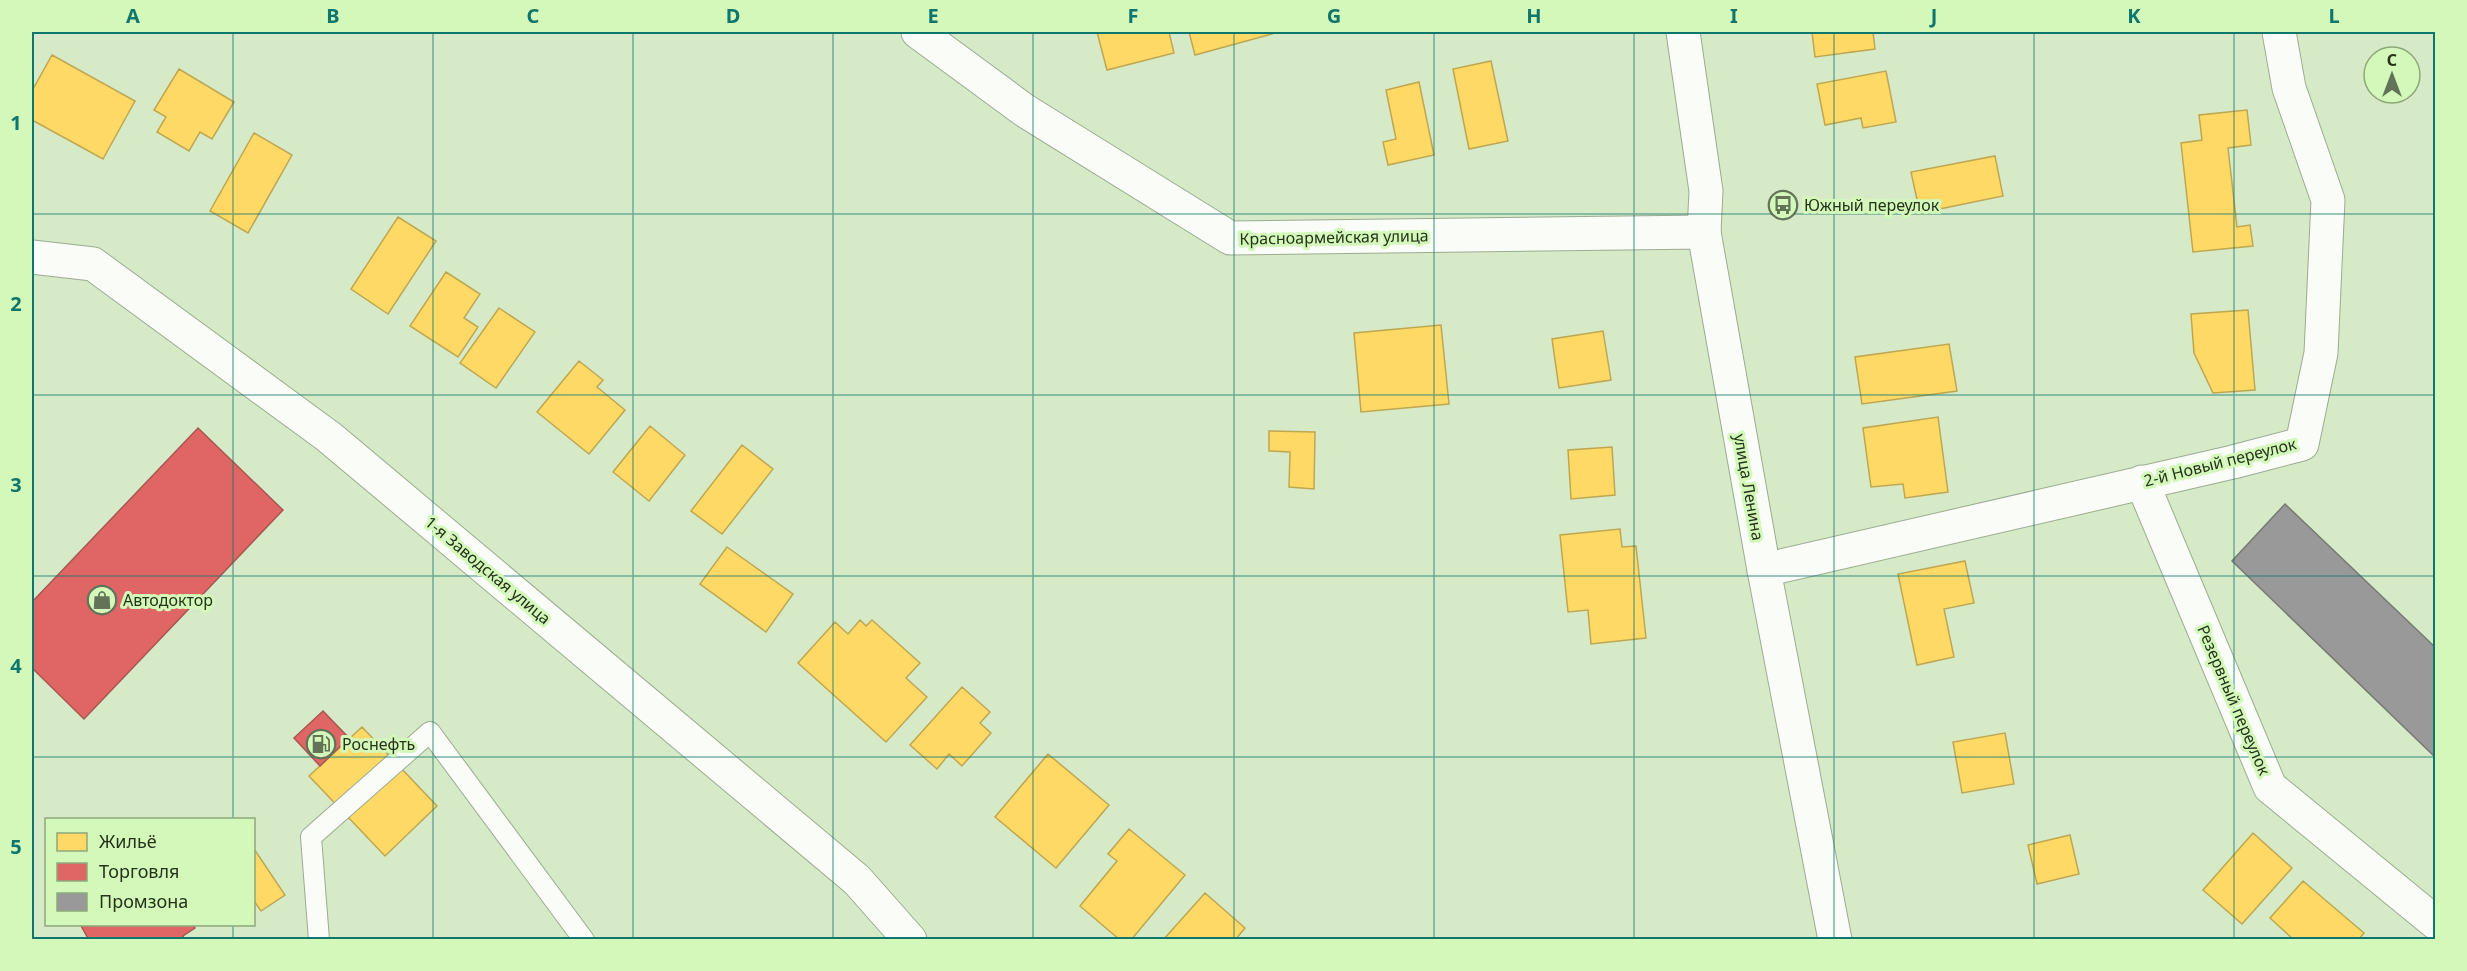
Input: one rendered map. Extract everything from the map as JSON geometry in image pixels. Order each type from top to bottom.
[{"type":"street","name":"Красноармейская улица","points":[[918,32],[1024,110],[1230,238],[1704,232]]},
{"type":"street","name":"улица Ленина","points":[[1683,32],[1706,191],[1704,232],[1764,570],[1835,939]]},
{"type":"street","name":"2-й Новый переулок","points":[[1764,570],[2302,444],[2321,353],[2328,200],[2289,88],[2280,32]]},
{"type":"street","name":"1-я Заводская улица","points":[[32,257],[93,264],[329,437],[858,880],[910,939]]},
{"type":"street","name":"Резервный переулок","points":[[2142,482],[2270,787],[2436,923]]},
{"type":"lane","points":[[319,939],[311,837],[430,732],[584,939]]},
{"type":"building: Жильё","points":[[1097,32],[1169,32],[1174,53],[1107,70]]},
{"type":"building: Жильё","points":[[1189,32],[1271,32],[1272,34],[1195,55]]},
{"type":"building: Жильё","points":[[1812,32],[1873,32],[1875,49],[1815,57]]},
{"type":"building: Жильё","points":[[52,55],[135,101],[103,159],[32,120],[32,91]]},
{"type":"building: Жильё","points":[[1491,61],[1508,141],[1469,149],[1453,69]]},
{"type":"building: Жильё","points":[[179,69],[234,102],[212,139],[200,132],[189,151],[157,132],[166,117],[154,110]]},
{"type":"building: Жильё","points":[[1886,71],[1896,122],[1863,128],[1861,118],[1825,125],[1817,84]]},
{"type":"building: Жильё","points":[[1419,82],[1434,155],[1388,165],[1383,142],[1396,139],[1386,90]]},
{"type":"building: Жильё","points":[[2247,110],[2251,145],[2228,148],[2237,227],[2250,225],[2253,246],[2193,252],[2181,143],[2202,140],[2199,115]]},
{"type":"building: Жильё","points":[[254,133],[292,155],[248,233],[210,211]]},
{"type":"building: Жильё","points":[[1995,156],[2003,196],[1920,213],[1911,172]]},
{"type":"building: Жильё","points":[[398,217],[436,241],[388,314],[351,289]]},
{"type":"building: Жильё","points":[[446,272],[480,294],[464,318],[478,327],[458,357],[410,326]]},
{"type":"building: Жильё","points":[[499,308],[535,332],[496,388],[460,363]]},
{"type":"building: Жильё","points":[[2248,310],[2255,390],[2213,393],[2194,353],[2191,314]]},
{"type":"building: Жильё","points":[[1441,325],[1449,404],[1361,412],[1354,333]]},
{"type":"building: Жильё","points":[[1603,331],[1611,380],[1559,388],[1552,339]]},
{"type":"building: Жильё","points":[[1949,344],[1957,391],[1862,404],[1855,357]]},
{"type":"building: Жильё","points":[[579,361],[603,380],[597,387],[625,410],[589,454],[537,412]]},
{"type":"building: Жильё","points":[[1938,417],[1948,492],[1905,498],[1903,484],[1871,487],[1863,428]]},
{"type":"building: Жильё","points":[[650,426],[685,455],[649,501],[613,472]]},
{"type":"building: Жильё","points":[[1269,431],[1315,432],[1314,489],[1289,487],[1290,452],[1269,451]]},
{"type":"building: Жильё","points":[[742,445],[773,469],[722,534],[691,511]]},
{"type":"building: Жильё","points":[[1612,447],[1615,495],[1571,499],[1568,450]]},
{"type":"building: Жильё","points":[[1620,529],[1622,547],[1636,546],[1646,638],[1591,644],[1588,610],[1568,612],[1560,535]]},
{"type":"building: Жильё","points":[[727,547],[793,594],[766,632],[700,584]]},
{"type":"building: Жильё","points":[[1965,561],[1974,603],[1944,609],[1954,657],[1917,665],[1898,574]]},
{"type":"building: Жильё","points":[[860,620],[866,626],[872,620],[920,663],[906,678],[927,697],[886,742],[798,663],[835,622],[848,634]]},
{"type":"building: Жильё","points":[[962,687],[990,712],[980,723],[991,733],[962,766],[949,754],[937,769],[910,745]]},
{"type":"building: Жильё","points":[[362,727],[437,806],[385,856],[309,776]]},
{"type":"building: Жильё","points":[[2005,733],[2014,784],[1962,793],[1953,742]]},
{"type":"building: Жильё","points":[[1048,754],[1109,805],[1056,868],[995,817]]},
{"type":"building: Жильё","points":[[1129,829],[1185,875],[1131,940],[1120,940],[1080,906],[1117,861],[1108,854]]},
{"type":"building: Жильё","points":[[2253,833],[2292,868],[2242,924],[2203,890]]},
{"type":"building: Жильё","points":[[2070,835],[2079,874],[2037,884],[2028,845]]},
{"type":"building: Жильё","points":[[255,850],[285,895],[261,911],[255,902]]},
{"type":"building: Жильё","points":[[2303,881],[2364,933],[2358,940],[2294,940],[2270,918]]},
{"type":"building: Жильё","points":[[1205,893],[1245,928],[1235,940],[1163,940]]},
{"type":"building: Торговля","points":[[198,428],[283,510],[84,719],[32,668],[32,602]]},
{"type":"building: Торговля","points":[[323,711],[349,738],[320,766],[294,738]]},
{"type":"building: Торговля","points":[[81,926],[194,926],[195,928],[183,936],[185,940],[89,940]]},
{"type":"building: Промзона","points":[[2285,504],[2436,648],[2436,758],[2232,561]]},
{"type":"place","name":"Южный переулок","points":[[1783,205]]},
{"type":"place","name":"Автодоктор","points":[[102,600]]},
{"type":"place","name":"Роснефть","points":[[321,744]]}]
